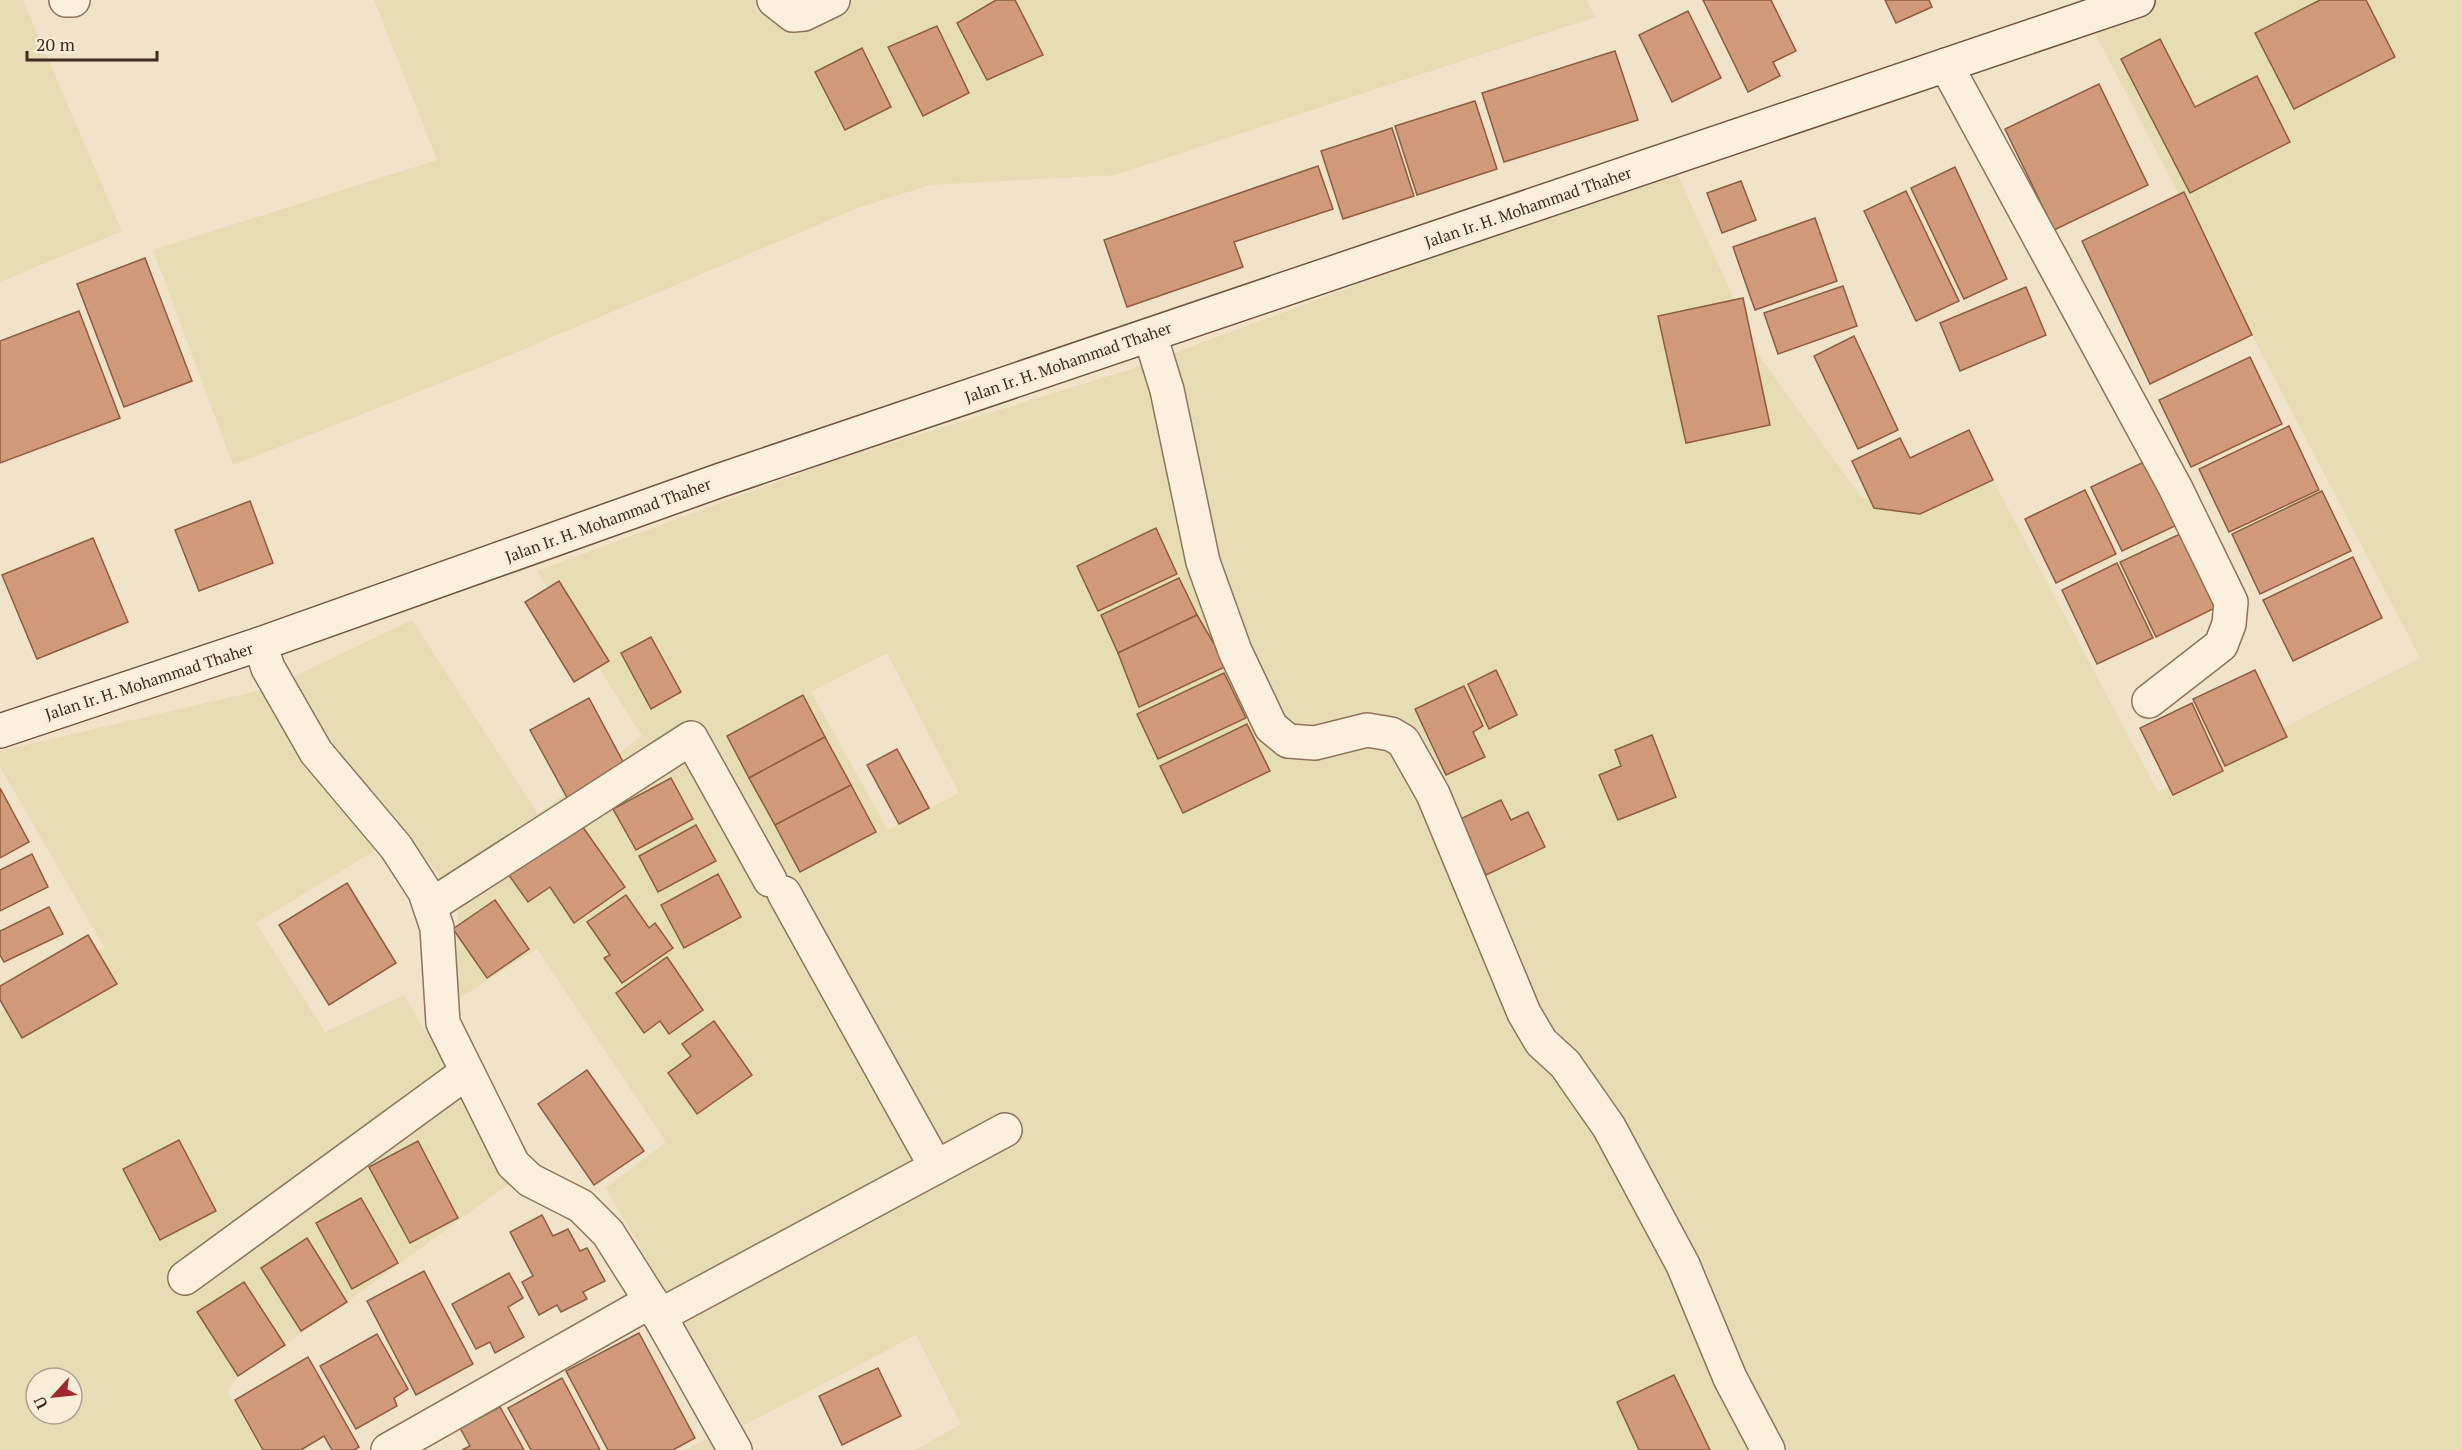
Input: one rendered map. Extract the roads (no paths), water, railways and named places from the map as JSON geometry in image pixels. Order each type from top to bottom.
[{"type":"street","points":[[66,0],[73,0]]},
{"type":"street","points":[[774,0],[793,15],[804,14],[832,0]]},
{"type":"street","name":"Jalan Ir. H. Mohammad Thaher","points":[[0,731],[260,644],[721,480],[2138,0]]},
{"type":"street","points":[[1946,65],[2175,487],[2231,602],[2229,624],[2221,645],[2149,701]]},
{"type":"street","points":[[1150,334],[1167,390],[1203,562],[1235,651],[1272,727],[1288,741],[1315,743],[1367,730],[1391,734],[1403,741],[1433,794],[1524,1013],[1540,1042],[1565,1064],[1609,1126],[1683,1265],[1730,1378],[1768,1450]]},
{"type":"street","points":[[260,644],[268,668],[316,752],[396,847],[425,892],[436,928],[443,1023],[513,1164],[530,1180],[581,1206],[608,1233],[655,1308],[735,1450]]},
{"type":"street","points":[[430,906],[691,738],[936,1167]]},
{"type":"street","points":[[185,1278],[467,1072]]},
{"type":"street","points":[[388,1450],[655,1308],[1005,1130]]}]
